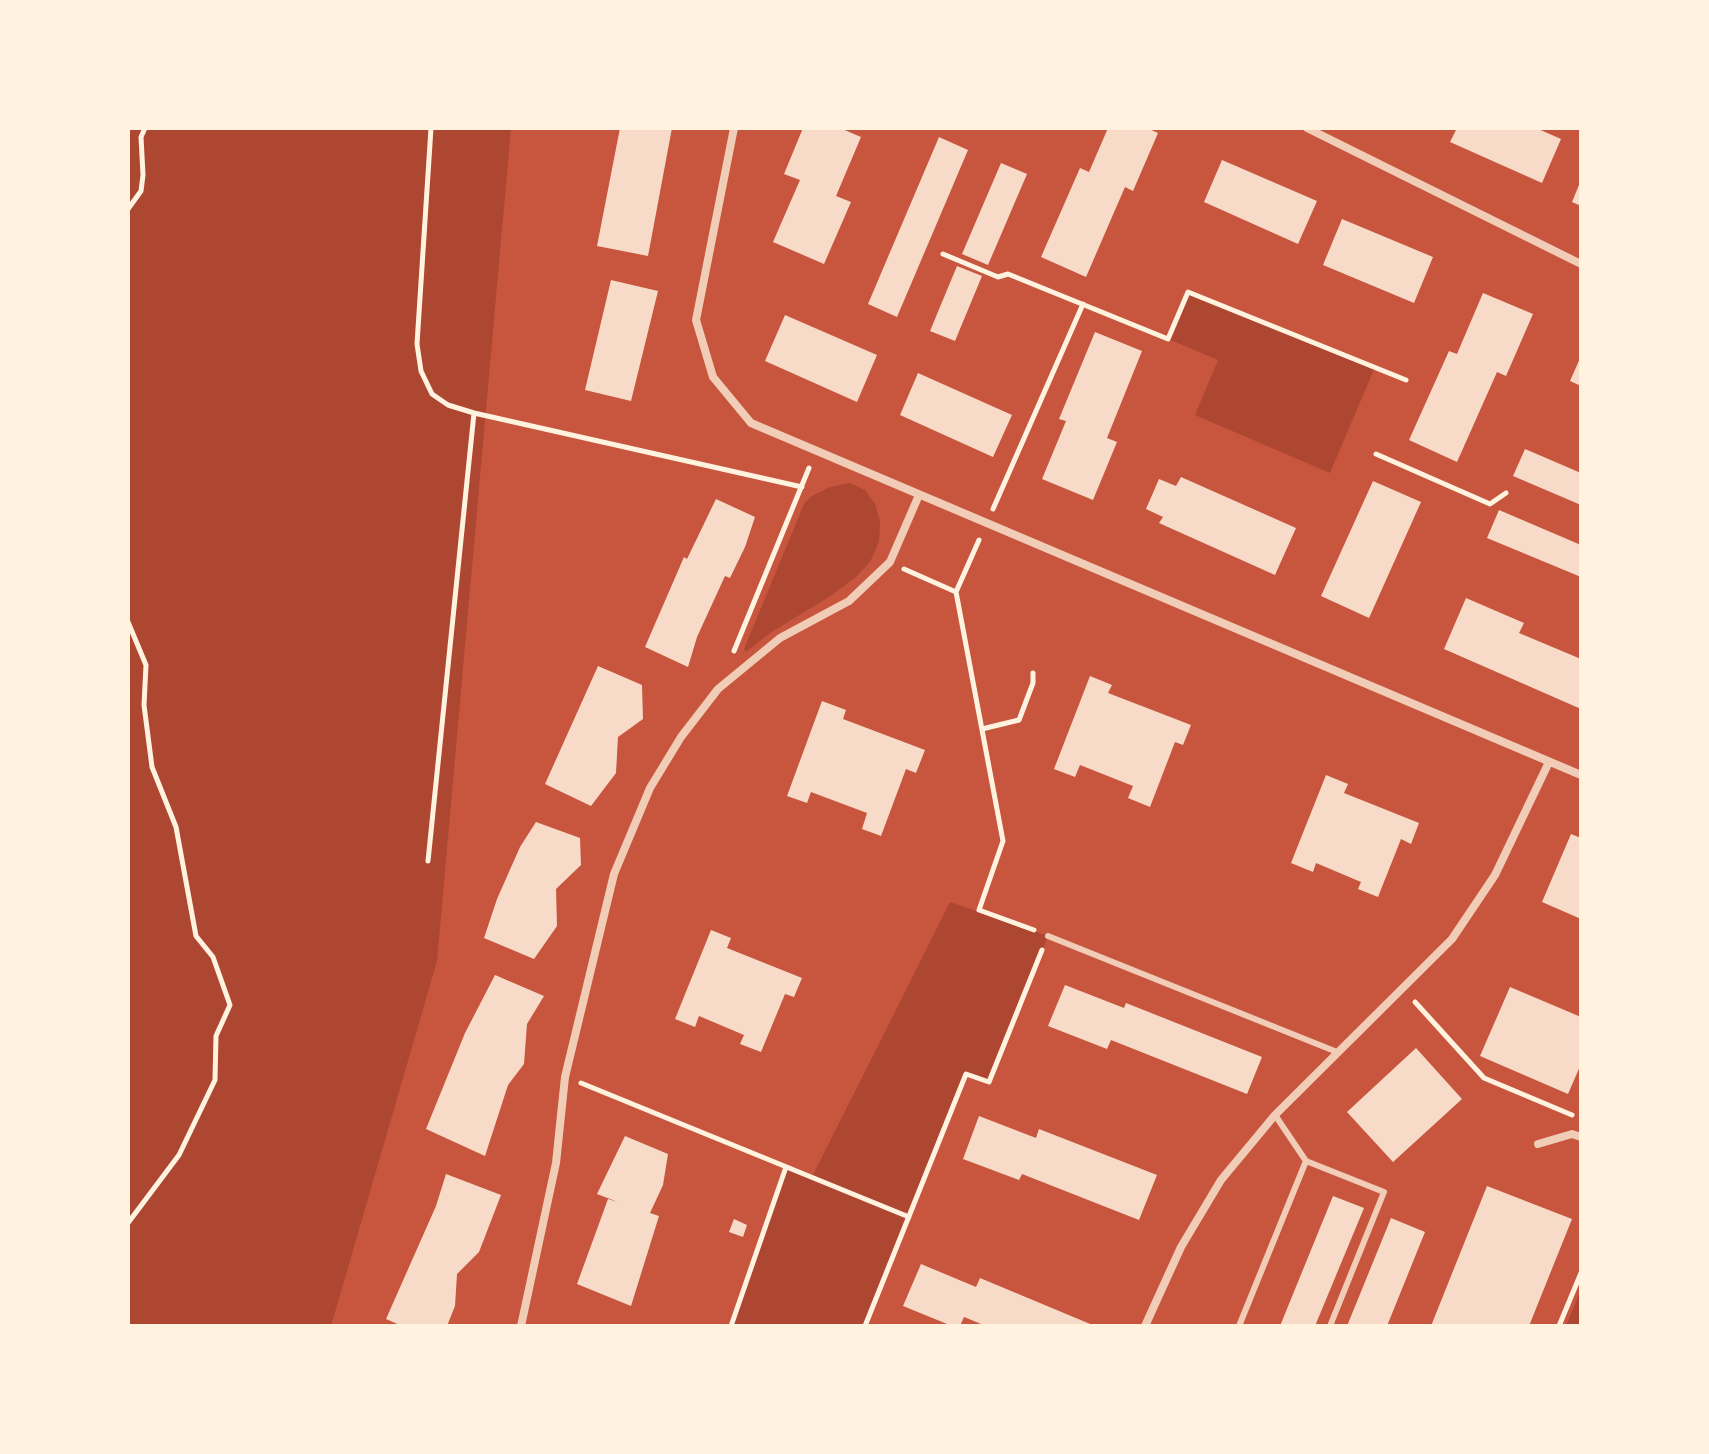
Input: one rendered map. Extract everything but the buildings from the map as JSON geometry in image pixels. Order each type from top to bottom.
[{"type":"street","points":[[734,128],[696,320],[713,377],[751,423],[1581,775]]},
{"type":"street","points":[[1307,128],[1581,264]]},
{"type":"street","points":[[521,1326],[556,1163],[565,1077],[614,874],[650,788],[681,737],[718,689],[780,638],[849,601],[890,562],[919,495]]},
{"type":"street","points":[[1145,1326],[1181,1247],[1221,1180],[1275,1115],[1452,939],[1495,875],[1549,762]]},
{"type":"street","points":[[1538,1144],[1577,1136]]},
{"type":"lane","points":[[1048,936],[1337,1052]]},
{"type":"lane","points":[[1275,1115],[1306,1161],[1384,1192],[1330,1326]]},
{"type":"lane","points":[[1239,1326],[1306,1161]]},
{"type":"path","points":[[128,209],[141,191],[141,137],[145,128]]},
{"type":"path","points":[[431,128],[417,344],[421,371],[432,394],[448,405],[474,413],[802,487]]},
{"type":"path","points":[[943,254],[998,277],[1008,274],[1168,339],[1188,292],[1406,380]]},
{"type":"path","points":[[865,1326],[966,1074],[989,1082],[1048,936],[979,910],[1003,841],[956,592],[1083,304]]},
{"type":"path","points":[[428,861],[474,413]]},
{"type":"path","points":[[718,689],[816,452]]},
{"type":"path","points":[[1376,454],[1490,504],[1506,493]]},
{"type":"path","points":[[890,562],[956,592]]},
{"type":"path","points":[[128,622],[146,665],[144,705],[152,767],[176,827],[196,936],[213,957],[230,1005],[216,1036],[215,1080],[179,1155],[128,1223]]},
{"type":"path","points":[[982,729],[1019,720],[1033,683],[1033,673]]},
{"type":"path","points":[[1403,990],[1484,1078],[1578,1118],[1577,1136]]},
{"type":"path","points":[[565,1077],[909,1217]]},
{"type":"path","points":[[731,1326],[786,1167]]},
{"type":"path","points":[[1559,1326],[1581,1273]]},
{"type":"shaded area","points":[[128,128],[511,128],[437,961],[331,1326],[128,1326]]},
{"type":"shaded area","points":[[1188,292],[1375,367],[1330,473],[1195,415],[1218,360],[1168,339]]},
{"type":"shaded area","points":[[850,483],[865,490],[875,504],[880,521],[879,542],[870,562],[832,595],[770,633],[746,652],[744,649],[804,504],[810,497],[830,487]]},
{"type":"shaded area","points":[[950,902],[1048,936],[989,1082],[967,1074],[865,1326],[731,1326],[786,1167],[812,1177]]},
{"type":"shaded area","points":[[1581,1289],[1581,1326],[1566,1326]]}]
